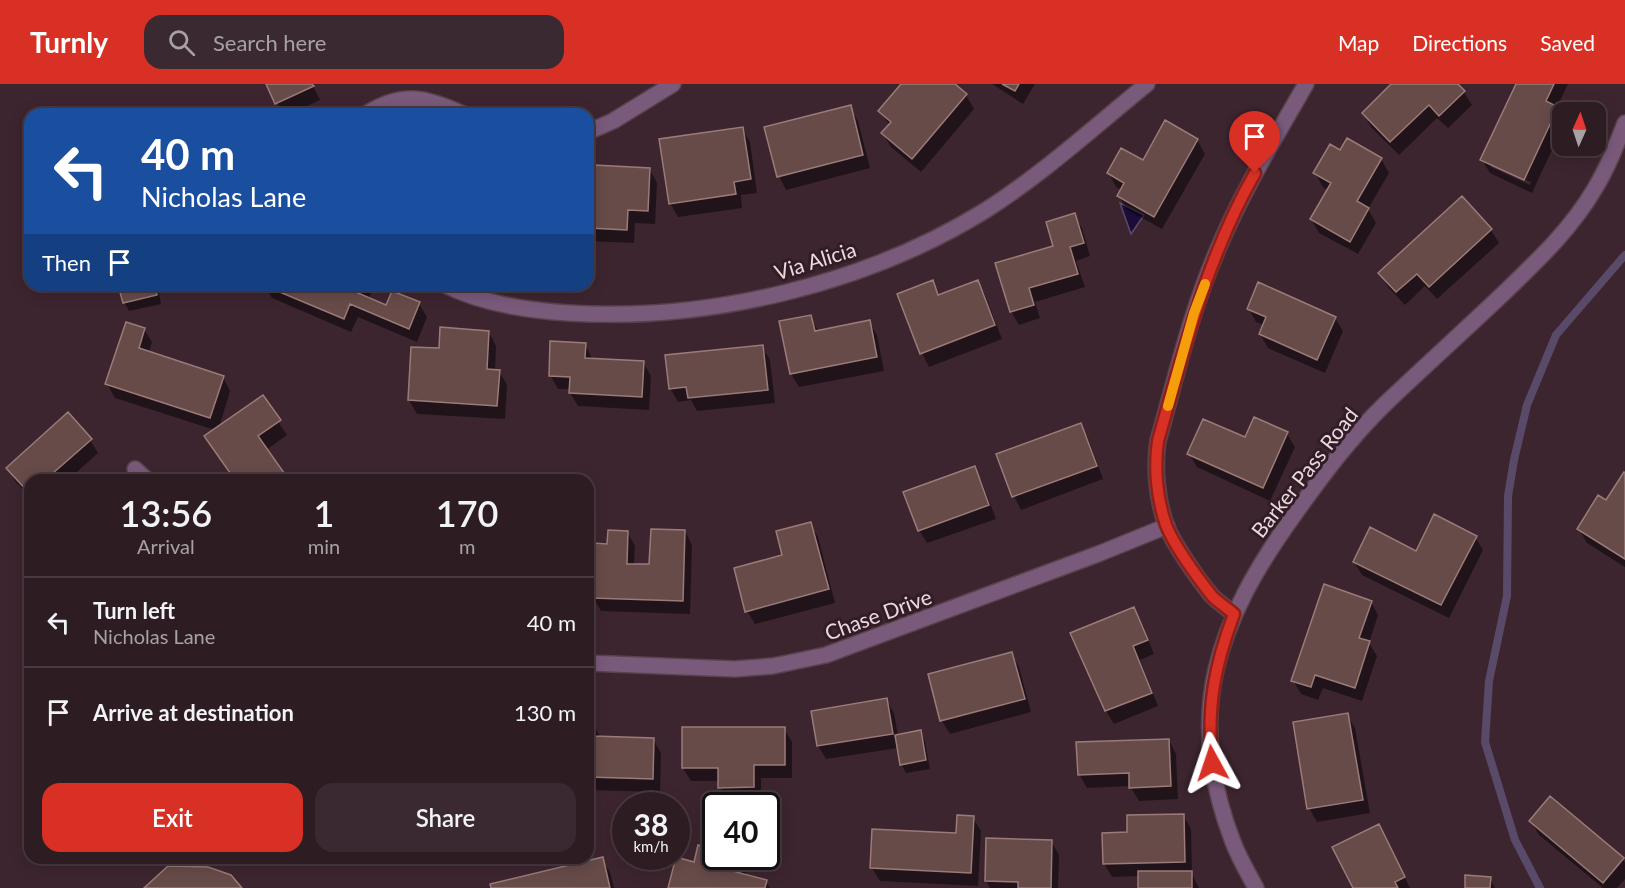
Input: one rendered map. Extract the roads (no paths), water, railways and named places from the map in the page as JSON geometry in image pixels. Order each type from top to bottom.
[{"type":"street","points":[[594,130],[613,122],[673,84]]},
{"type":"street","name":"Via Alicia","points":[[464,291],[501,303],[539,311],[605,315],[725,305],[817,284],[893,257],[935,238],[985,210],[1042,172],[1147,84]]},
{"type":"street","points":[[1234,614],[1214,597],[1186,559],[1167,526],[1160,498],[1156,455],[1194,313],[1217,250],[1245,191],[1306,84]]},
{"type":"street","points":[[375,108],[392,101],[408,98],[423,99],[450,108]]},
{"type":"street","name":"Barker Pass Road","points":[[1256,888],[1227,825],[1216,788],[1210,736],[1214,676],[1234,614],[1250,582],[1277,538],[1344,449],[1383,406],[1512,285],[1566,228],[1598,183],[1625,123]]},
{"type":"street","points":[[135,469],[140,474]]},
{"type":"street","name":"Chase Drive","points":[[594,663],[735,669],[773,666],[826,655],[1098,555],[1167,526]]},
{"type":"waterway","points":[[1540,888],[1515,840],[1485,742],[1489,681],[1507,596],[1508,496],[1527,405],[1556,335],[1625,255]]}]
